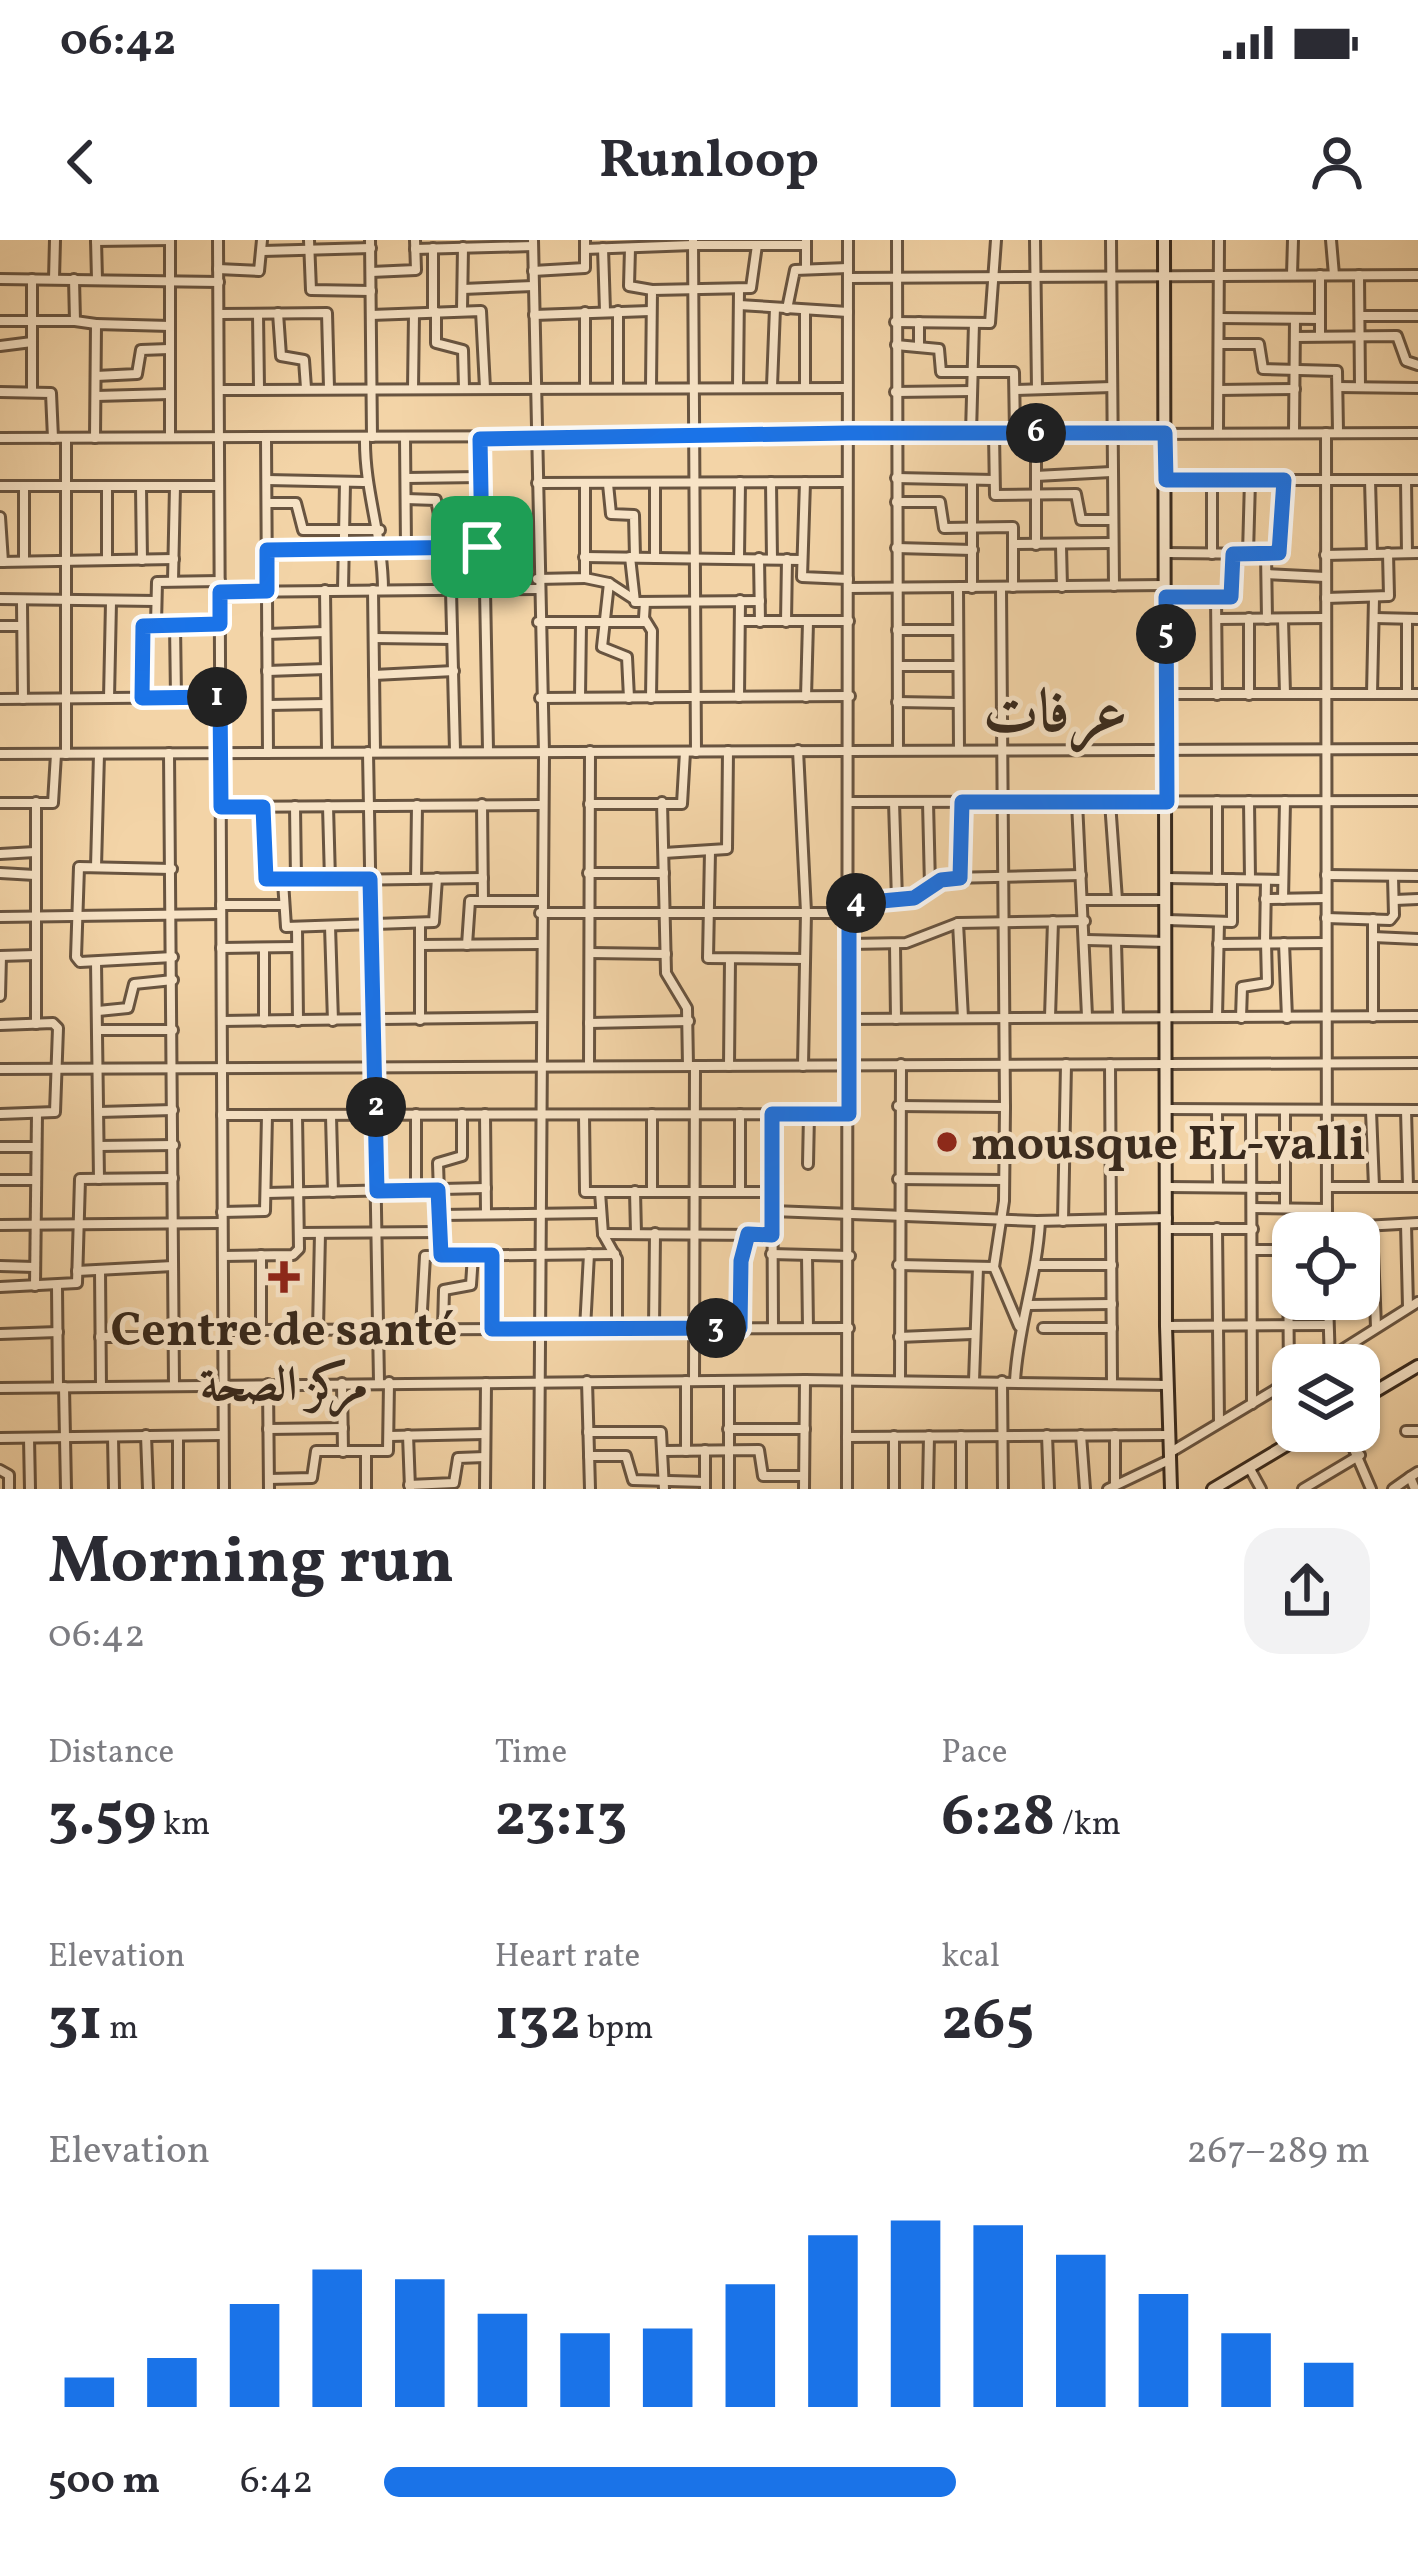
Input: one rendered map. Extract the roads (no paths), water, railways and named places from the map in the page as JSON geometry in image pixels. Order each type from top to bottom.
[{"type":"street","points":[[54,279],[55,240]]},
{"type":"street","points":[[98,279],[96,240],[170,240],[170,436]]},
{"type":"street","points":[[218,240],[224,1489]]},
{"type":"street","points":[[847,1489],[851,1213],[848,240]]},
{"type":"street","points":[[897,240],[898,750]]},
{"type":"street","points":[[895,322],[991,322],[996,240]]},
{"type":"street","points":[[1036,240],[1037,389]]},
{"type":"street","points":[[1111,240],[1114,586]]},
{"type":"street","points":[[1164,240],[1166,1326],[1171,1489]]},
{"type":"street","points":[[1218,432],[1219,240]]},
{"type":"street","points":[[1292,240],[1292,275]]},
{"type":"street","points":[[1331,240],[1334,275]]},
{"type":"street","points":[[586,266],[585,244],[630,248],[651,243],[806,242],[806,269]]},
{"type":"street","points":[[416,270],[415,244],[433,248],[532,243],[544,753],[539,1489]]},
{"type":"street","points":[[590,804],[684,802],[695,698],[693,243]]},
{"type":"street","points":[[218,269],[259,271],[262,245],[370,244],[372,388],[364,482],[383,548],[374,638],[369,805],[378,1330],[388,1451],[314,1452],[312,1478],[269,1484],[268,1384]]},
{"type":"street","points":[[309,245],[309,288],[371,291]]},
{"type":"street","points":[[462,311],[466,245]]},
{"type":"street","points":[[630,248],[629,286],[739,290],[754,286],[757,245]]},
{"type":"street","points":[[433,248],[436,343],[464,350],[464,388]]},
{"type":"street","points":[[603,248],[604,311]]},
{"type":"street","points":[[533,271],[604,266]]},
{"type":"street","points":[[787,309],[792,273],[806,269],[897,277],[1418,275]]},
{"type":"street","points":[[371,272],[433,270]]},
{"type":"street","points":[[1320,275],[1320,336]]},
{"type":"street","points":[[1359,275],[1360,387]]},
{"type":"street","points":[[0,279],[218,282]]},
{"type":"street","points":[[32,279],[32,391]]},
{"type":"street","points":[[74,279],[75,321]]},
{"type":"street","points":[[463,289],[533,286]]},
{"type":"street","points":[[651,386],[652,290]]},
{"type":"street","points":[[738,386],[739,290]]},
{"type":"street","points":[[314,312],[315,291]]},
{"type":"street","points":[[739,305],[848,312]]},
{"type":"street","points":[[772,386],[775,308]]},
{"type":"street","points":[[617,311],[618,387]]},
{"type":"street","points":[[534,315],[650,311]]},
{"type":"street","points":[[805,387],[806,311]]},
{"type":"street","points":[[371,315],[483,312],[485,388]]},
{"type":"street","points":[[585,312],[585,387]]},
{"type":"street","points":[[278,313],[280,354],[304,360],[306,388]]},
{"type":"street","points":[[219,314],[328,315],[329,388]]},
{"type":"street","points":[[258,314],[259,388]]},
{"type":"street","points":[[413,388],[414,314]]},
{"type":"street","points":[[1359,316],[1418,316]]},
{"type":"street","points":[[1220,318],[1320,319]]},
{"type":"street","points":[[1294,432],[1295,319]]},
{"type":"street","points":[[0,321],[170,326]]},
{"type":"street","points":[[919,322],[919,347]]},
{"type":"street","points":[[971,433],[974,323]]},
{"type":"street","points":[[95,438],[96,324]]},
{"type":"street","points":[[1295,337],[1400,337],[1406,361],[1418,365]]},
{"type":"street","points":[[0,346],[32,342]]},
{"type":"street","points":[[1220,344],[1259,344],[1262,368],[1337,371],[1338,432]]},
{"type":"street","points":[[896,345],[939,349],[941,372],[1014,372],[1015,433]]},
{"type":"street","points":[[96,376],[137,374],[141,350],[169,349]]},
{"type":"street","points":[[1015,390],[1112,387]]},
{"type":"street","points":[[219,390],[848,388]]},
{"type":"street","points":[[1219,390],[1294,388]]},
{"type":"street","points":[[1338,388],[1418,388]]},
{"type":"street","points":[[0,390],[53,396],[53,438]]},
{"type":"street","points":[[895,392],[972,391]]},
{"type":"street","points":[[96,396],[170,394]]},
{"type":"street","points":[[994,433],[995,495],[1076,494],[1081,520],[1111,520]]},
{"type":"street","points":[[1036,433],[1036,544]]},
{"type":"street","points":[[1252,1208],[1327,1209],[1326,433]]},
{"type":"street","points":[[0,438],[1418,433]]},
{"type":"street","points":[[405,437],[406,548]]},
{"type":"street","points":[[0,803],[55,801],[66,699],[66,438]]},
{"type":"street","points":[[266,438],[268,753]]},
{"type":"street","points":[[480,439],[488,750]]},
{"type":"street","points":[[1036,476],[1112,472]]},
{"type":"street","points":[[406,478],[481,476]]},
{"type":"street","points":[[896,478],[994,480]]},
{"type":"street","points":[[267,480],[364,482]]},
{"type":"street","points":[[972,480],[972,588]]},
{"type":"street","points":[[1166,480],[1418,481]]},
{"type":"street","points":[[1212,480],[1212,554]]},
{"type":"street","points":[[1248,554],[1250,480]]},
{"type":"street","points":[[1166,553],[1279,553],[1284,480]]},
{"type":"street","points":[[1370,480],[1372,554]]},
{"type":"street","points":[[1325,555],[1413,553],[1406,480]]},
{"type":"street","points":[[343,590],[345,482]]},
{"type":"street","points":[[739,558],[740,482]]},
{"type":"street","points":[[771,482],[772,559]]},
{"type":"street","points":[[805,482],[804,579],[897,587],[1114,586],[1216,597],[1232,596],[1233,554]]},
{"type":"street","points":[[537,483],[847,482]]},
{"type":"street","points":[[655,483],[655,558]]},
{"type":"street","points":[[585,484],[585,578]]},
{"type":"street","points":[[608,484],[611,514],[635,518],[632,598]]},
{"type":"street","points":[[0,486],[219,486]]},
{"type":"street","points":[[173,581],[175,486]]},
{"type":"street","points":[[24,487],[24,561]]},
{"type":"street","points":[[107,487],[107,560]]},
{"type":"street","points":[[141,487],[142,560]]},
{"type":"street","points":[[406,499],[436,500],[441,525],[481,525]]},
{"type":"street","points":[[266,502],[296,503],[302,530],[380,530]]},
{"type":"street","points":[[896,502],[940,502],[941,527],[1013,526],[1013,587]]},
{"type":"street","points":[[0,517],[2,562],[174,560]]},
{"type":"street","points":[[1015,544],[1111,544]]},
{"type":"street","points":[[1061,546],[1062,587]]},
{"type":"street","points":[[267,550],[482,547]]},
{"type":"street","points":[[896,548],[973,550]]},
{"type":"street","points":[[1326,598],[1389,596],[1388,553]]},
{"type":"street","points":[[1266,554],[1267,619]]},
{"type":"street","points":[[584,557],[802,560]]},
{"type":"street","points":[[759,559],[760,622]]},
{"type":"street","points":[[786,622],[787,559]]},
{"type":"street","points":[[1266,574],[1325,577]]},
{"type":"street","points":[[156,624],[156,583],[173,581],[267,591],[484,590],[585,578],[609,583],[645,602],[760,601]]},
{"type":"street","points":[[609,583],[602,623],[604,652],[627,657],[629,698]]},
{"type":"street","points":[[1000,587],[1005,1107],[1004,1180],[994,1272],[1015,1308],[1019,1326],[1015,1381]]},
{"type":"street","points":[[958,588],[959,750]]},
{"type":"street","points":[[325,590],[327,752]]},
{"type":"street","points":[[451,590],[455,751]]},
{"type":"street","points":[[1216,597],[1217,695]]},
{"type":"street","points":[[1372,694],[1374,598]]},
{"type":"street","points":[[0,599],[22,603],[156,601]]},
{"type":"street","points":[[739,697],[740,600]]},
{"type":"street","points":[[109,698],[111,602]]},
{"type":"street","points":[[645,602],[645,622],[652,631],[651,698]]},
{"type":"street","points":[[22,603],[23,699]]},
{"type":"street","points":[[1249,618],[1249,694]]},
{"type":"street","points":[[1217,619],[1325,618]]},
{"type":"street","points":[[1375,618],[1418,619]]},
{"type":"street","points":[[1283,619],[1285,694]]},
{"type":"street","points":[[1167,694],[1413,694],[1407,619]]},
{"type":"street","points":[[740,622],[849,621]]},
{"type":"street","points":[[538,622],[645,622]]},
{"type":"street","points":[[806,697],[808,622]]},
{"type":"street","points":[[580,698],[581,623]]},
{"type":"street","points":[[175,624],[176,698]]},
{"type":"street","points":[[142,698],[142,628],[220,624]]},
{"type":"street","points":[[0,626],[22,626]]},
{"type":"street","points":[[897,630],[957,630]]},
{"type":"street","points":[[267,634],[326,632]]},
{"type":"street","points":[[374,638],[452,639]]},
{"type":"street","points":[[898,666],[958,666]]},
{"type":"street","points":[[267,671],[326,670]]},
{"type":"street","points":[[374,675],[454,671]]},
{"type":"street","points":[[540,698],[850,696]]},
{"type":"street","points":[[0,699],[220,697]]},
{"type":"street","points":[[897,702],[957,703]]},
{"type":"street","points":[[268,706],[326,704]]},
{"type":"street","points":[[0,754],[1418,749]]},
{"type":"street","points":[[799,750],[806,912],[803,1066]]},
{"type":"street","points":[[664,853],[728,848],[728,751]]},
{"type":"street","points":[[589,1066],[590,752]]},
{"type":"street","points":[[169,753],[174,1386]]},
{"type":"street","points":[[96,867],[100,754]]},
{"type":"street","points":[[1250,801],[1250,880]]},
{"type":"street","points":[[1283,899],[1285,801]]},
{"type":"street","points":[[850,802],[1418,801]]},
{"type":"street","points":[[36,802],[36,1024]]},
{"type":"street","points":[[662,802],[666,954],[670,986],[685,1002],[689,1021],[695,1114],[694,1328],[686,1451]]},
{"type":"street","points":[[894,802],[897,900]]},
{"type":"street","points":[[928,802],[930,888]]},
{"type":"street","points":[[960,878],[962,802]]},
{"type":"street","points":[[1077,802],[1087,1016]]},
{"type":"street","points":[[1110,802],[1117,900]]},
{"type":"street","points":[[1216,879],[1217,802]]},
{"type":"street","points":[[482,804],[483,901]]},
{"type":"street","points":[[416,805],[416,879]]},
{"type":"street","points":[[221,807],[541,805]]},
{"type":"street","points":[[296,806],[296,880]]},
{"type":"street","points":[[328,806],[330,880]]},
{"type":"street","points":[[263,807],[265,876],[283,881],[483,878]]},
{"type":"street","points":[[710,850],[708,958],[805,959]]},
{"type":"street","points":[[0,854],[35,851]]},
{"type":"street","points":[[172,869],[77,869],[77,961],[173,957]]},
{"type":"street","points":[[0,873],[34,875]]},
{"type":"street","points":[[588,873],[664,873]]},
{"type":"street","points":[[540,913],[806,912],[914,898],[941,880],[1081,875]]},
{"type":"street","points":[[1326,875],[1418,876]]},
{"type":"street","points":[[1326,918],[1393,917],[1393,877]]},
{"type":"street","points":[[283,881],[284,926],[330,926],[436,921],[437,878]]},
{"type":"street","points":[[1167,878],[1283,880]]},
{"type":"street","points":[[1167,920],[1233,921],[1232,879]]},
{"type":"street","points":[[1241,1018],[1242,987],[1267,983],[1266,880]]},
{"type":"street","points":[[1265,899],[1326,898]]},
{"type":"street","points":[[1395,900],[1418,899]]},
{"type":"street","points":[[1082,900],[1168,900]]},
{"type":"street","points":[[467,945],[468,904],[540,901]]},
{"type":"street","points":[[0,916],[173,915],[283,905]]},
{"type":"street","points":[[1372,1017],[1373,920]]},
{"type":"street","points":[[1050,1017],[1052,921]]},
{"type":"street","points":[[849,944],[895,945],[958,923],[1085,921]]},
{"type":"street","points":[[1217,1018],[1220,922]]},
{"type":"street","points":[[420,923],[420,1020]]},
{"type":"street","points":[[958,923],[963,1018]]},
{"type":"street","points":[[297,926],[298,1021]]},
{"type":"street","points":[[330,926],[333,1021]]},
{"type":"street","points":[[1373,937],[1418,939]]},
{"type":"street","points":[[1087,940],[1168,942]]},
{"type":"street","points":[[1116,942],[1118,1016]]},
{"type":"street","points":[[1285,943],[1286,1018]]},
{"type":"street","points":[[1218,944],[1326,943]]},
{"type":"street","points":[[420,945],[540,944]]},
{"type":"street","points":[[895,945],[896,1019]]},
{"type":"street","points":[[221,948],[297,947]]},
{"type":"street","points":[[264,948],[264,1021]]},
{"type":"street","points":[[590,952],[666,954]]},
{"type":"street","points":[[0,996],[0,956],[35,955]]},
{"type":"street","points":[[729,1066],[730,958]]},
{"type":"street","points":[[96,962],[99,1179]]},
{"type":"street","points":[[98,1011],[128,1008],[134,984],[173,980]]},
{"type":"street","points":[[848,1019],[1418,1016]]},
{"type":"street","points":[[222,1021],[540,1017]]},
{"type":"street","points":[[589,1023],[689,1021]]},
{"type":"street","points":[[0,1025],[58,1028],[55,1112],[0,1114]]},
{"type":"street","points":[[98,1030],[173,1030]]},
{"type":"street","points":[[0,1069],[1418,1063]]},
{"type":"street","points":[[900,1381],[901,1064]]},
{"type":"street","points":[[1063,1221],[1066,1064]]},
{"type":"street","points":[[1110,1064],[1112,1383]]},
{"type":"street","points":[[898,1106],[1005,1107]]},
{"type":"street","points":[[1167,1109],[1418,1110]]},
{"type":"street","points":[[99,1112],[173,1110]]},
{"type":"street","points":[[1327,1187],[1413,1186],[1406,1110]]},
{"type":"street","points":[[1371,1111],[1374,1187]]},
{"type":"street","points":[[1217,1112],[1218,1186]]},
{"type":"street","points":[[1251,1112],[1252,1404]]},
{"type":"street","points":[[1285,1112],[1285,1208]]},
{"type":"street","points":[[416,1113],[416,1190]]},
{"type":"street","points":[[35,1286],[37,1114]]},
{"type":"street","points":[[441,1255],[438,1163],[462,1156],[462,1114]]},
{"type":"street","points":[[485,1114],[486,1214]]},
{"type":"street","points":[[652,1114],[652,1191]]},
{"type":"street","points":[[740,1114],[740,1192]]},
{"type":"street","points":[[772,1114],[772,1328]]},
{"type":"street","points":[[808,1164],[809,1114]]},
{"type":"street","points":[[222,1115],[849,1114]]},
{"type":"street","points":[[0,1225],[173,1223],[262,1213],[267,1115]]},
{"type":"street","points":[[223,1256],[297,1253],[297,1115]]},
{"type":"street","points":[[331,1115],[333,1192]]},
{"type":"street","points":[[584,1115],[585,1191],[773,1192]]},
{"type":"street","points":[[99,1146],[174,1145]]},
{"type":"street","points":[[0,1147],[36,1147]]},
{"type":"street","points":[[0,1287],[74,1286],[79,1180],[173,1178]]},
{"type":"street","points":[[898,1179],[1004,1180]]},
{"type":"street","points":[[0,1180],[36,1180]]},
{"type":"street","points":[[1168,1186],[1285,1188]]},
{"type":"street","points":[[266,1192],[486,1188]]},
{"type":"street","points":[[635,1191],[636,1234]]},
{"type":"street","points":[[600,1192],[603,1234],[615,1254],[617,1329]]},
{"type":"street","points":[[772,1211],[898,1219],[1111,1220],[1252,1229]]},
{"type":"street","points":[[440,1215],[601,1213]]},
{"type":"street","points":[[1019,1326],[1029,1305],[1037,1265],[1040,1221]]},
{"type":"street","points":[[1380,1226],[1418,1223]]},
{"type":"street","points":[[1406,1224],[1408,1309]]},
{"type":"street","points":[[1217,1228],[1219,1422]]},
{"type":"street","points":[[299,1233],[440,1232]]},
{"type":"street","points":[[318,1330],[320,1233]]},
{"type":"street","points":[[654,1329],[655,1233]]},
{"type":"street","points":[[603,1234],[772,1235]]},
{"type":"street","points":[[740,1328],[741,1261],[748,1234]]},
{"type":"street","points":[[1252,1250],[1272,1250]]},
{"type":"street","points":[[585,1329],[589,1254]]},
{"type":"street","points":[[421,1328],[421,1262],[425,1256],[615,1254]]},
{"type":"street","points":[[771,1254],[850,1256]]},
{"type":"street","points":[[443,1328],[444,1290],[471,1285],[473,1255]]},
{"type":"street","points":[[492,1255],[492,1329]]},
{"type":"street","points":[[807,1255],[808,1328]]},
{"type":"street","points":[[261,1256],[262,1330]]},
{"type":"street","points":[[898,1265],[978,1267],[994,1272]]},
{"type":"street","points":[[1037,1265],[1112,1265]]},
{"type":"street","points":[[0,1266],[35,1267]]},
{"type":"street","points":[[77,1271],[173,1266]]},
{"type":"street","points":[[974,1381],[972,1334],[978,1267]]},
{"type":"street","points":[[100,1270],[100,1387]]},
{"type":"street","points":[[974,1291],[994,1272]]},
{"type":"street","points":[[57,1287],[66,1489]]},
{"type":"street","points":[[1355,1344],[1418,1302]]},
{"type":"street","points":[[1029,1305],[1112,1304]]},
{"type":"street","points":[[1287,1320],[1288,1344]]},
{"type":"street","points":[[1328,1320],[1329,1344]]},
{"type":"street","points":[[1376,1320],[1376,1329]]},
{"type":"street","points":[[1166,1326],[1328,1325]]},
{"type":"street","points":[[223,1330],[849,1328]]},
{"type":"street","points":[[1043,1328],[1112,1328]]},
{"type":"street","points":[[0,1334],[58,1333]]},
{"type":"street","points":[[899,1337],[972,1334]]},
{"type":"street","points":[[100,1336],[174,1337]]},
{"type":"street","points":[[1380,1389],[1418,1366]]},
{"type":"street","points":[[0,1388],[587,1381],[1169,1385]]},
{"type":"street","points":[[587,1381],[590,1489]]},
{"type":"street","points":[[729,1381],[729,1489]]},
{"type":"street","points":[[804,1489],[805,1381]]},
{"type":"street","points":[[1002,1381],[1004,1489]]},
{"type":"street","points":[[342,1383],[343,1452]]},
{"type":"street","points":[[485,1489],[486,1383]]},
{"type":"street","points":[[1111,1487],[1171,1456],[1272,1392]]},
{"type":"street","points":[[268,1429],[343,1429]]},
{"type":"street","points":[[728,1429],[805,1430]]},
{"type":"street","points":[[588,1432],[658,1431],[664,1451],[664,1486]]},
{"type":"street","points":[[1406,1432],[1418,1431]]},
{"type":"street","points":[[389,1436],[485,1434]]},
{"type":"street","points":[[146,1435],[148,1489]]},
{"type":"street","points":[[0,1438],[223,1435]]},
{"type":"street","points":[[1047,1435],[1049,1489]]},
{"type":"street","points":[[1082,1435],[1085,1489]]},
{"type":"street","points":[[1111,1487],[1115,1435]]},
{"type":"street","points":[[847,1437],[1170,1435]]},
{"type":"street","points":[[178,1436],[178,1489]]},
{"type":"street","points":[[408,1436],[410,1487],[454,1483],[458,1458],[485,1457]]},
{"type":"street","points":[[894,1436],[894,1489]]},
{"type":"street","points":[[928,1489],[929,1436]]},
{"type":"street","points":[[961,1436],[961,1489]]},
{"type":"street","points":[[113,1437],[113,1489]]},
{"type":"street","points":[[29,1438],[30,1489]]},
{"type":"street","points":[[589,1456],[626,1456],[633,1480],[705,1486],[705,1450]]},
{"type":"street","points":[[664,1451],[763,1451],[763,1476],[804,1476]]},
{"type":"street","points":[[366,1452],[366,1489]]},
{"type":"street","points":[[1213,1489],[1276,1452]]},
{"type":"street","points":[[1358,1452],[1371,1489]]},
{"type":"street","points":[[1303,1489],[1360,1455]]},
{"type":"street","points":[[1250,1468],[1262,1489]]},
{"type":"street","points":[[0,1470],[8,1475],[9,1489]]},
{"type":"street","points":[[1393,1489],[1414,1475],[1415,1489]]},
{"type":"place","name":"mousque EL-valli","points":[[947,1142]]},
{"type":"place","name":"Centre de santé مركز الصحة","points":[[284,1277]]},
{"type":"district","name":"عرفات","points":[[1055,710]]}]
